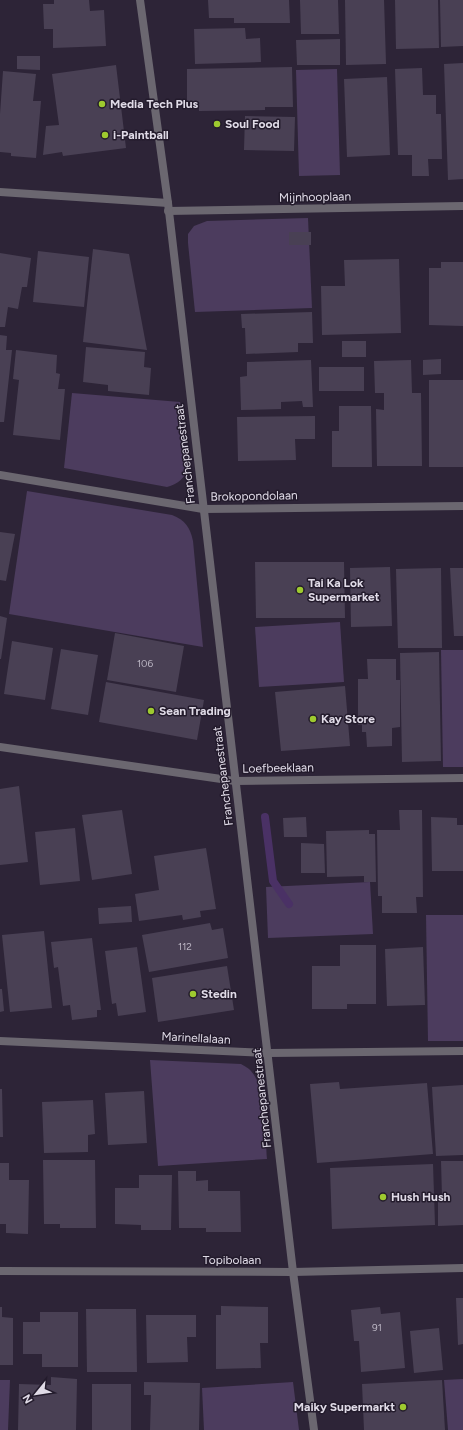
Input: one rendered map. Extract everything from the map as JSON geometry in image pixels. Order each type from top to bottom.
[{"type":"street","name":"Franchepanestraat","points":[[140,0],[168,207],[235,781],[269,1053],[293,1272],[314,1430]]},
{"type":"street","name":"Mijnhooplaan","points":[[0,192],[168,207],[463,206]]},
{"type":"street","name":"Brokopondolaan","points":[[0,475],[203,509],[463,506]]},
{"type":"street","name":"Loefbeeklaan","points":[[0,747],[235,781],[463,778]]},
{"type":"street","name":"Marinellalaan","points":[[0,1041],[269,1053],[463,1051]]},
{"type":"street","name":"Topibolaan","points":[[0,1271],[293,1272],[463,1268]]},
{"type":"shaded area","points":[[337,69],[340,175],[299,176],[296,70]]},
{"type":"shaded area","points":[[308,218],[312,308],[195,312],[188,243],[188,234],[194,226],[207,221]]},
{"type":"shaded area","points":[[72,393],[180,402],[188,468],[185,475],[177,483],[167,487],[64,468]]},
{"type":"shaded area","points":[[27,491],[172,515],[184,522],[193,541],[203,647],[9,614]]},
{"type":"shaded area","points":[[340,622],[344,682],[259,687],[255,627]]},
{"type":"shaded area","points":[[441,650],[463,650],[463,767],[443,767]]},
{"type":"shaded area","points":[[370,882],[373,934],[268,938],[266,887]]},
{"type":"shaded area","points":[[426,915],[463,915],[463,1041],[428,1041]]},
{"type":"shaded area","points":[[150,1060],[241,1064],[249,1069],[256,1079],[263,1101],[266,1125],[267,1159],[158,1166]]},
{"type":"shaded area","points":[[463,1379],[463,1430],[448,1430],[444,1380]]},
{"type":"shaded area","points":[[0,1380],[10,1380],[8,1430],[0,1430]]},
{"type":"shaded area","points":[[293,1382],[299,1430],[204,1430],[202,1388]]},
{"type":"building","points":[[54,0],[89,0],[90,11],[104,10],[106,46],[53,48],[53,29],[44,29],[43,4],[54,4]]},
{"type":"building","points":[[208,0],[289,0],[290,23],[234,23],[234,18],[209,18]]},
{"type":"building","points":[[300,0],[338,0],[339,34],[301,34]]},
{"type":"building","points":[[345,0],[384,0],[386,64],[346,65]]},
{"type":"building","points":[[395,0],[438,0],[439,48],[396,49]]},
{"type":"building","points":[[440,0],[463,0],[463,46],[441,47]]},
{"type":"building","points":[[245,28],[246,39],[260,38],[261,62],[195,64],[194,29]]},
{"type":"building","points":[[340,39],[340,65],[297,65],[296,40]]},
{"type":"building","points":[[17,56],[40,56],[40,70],[17,69]]},
{"type":"building","points":[[463,63],[463,179],[448,180],[444,64]]},
{"type":"building","points":[[116,65],[126,148],[63,156],[62,152],[43,155],[46,126],[59,125],[52,74]]},
{"type":"building","points":[[292,67],[293,107],[265,107],[265,110],[199,111],[199,106],[187,107],[187,69]]},
{"type":"building","points":[[422,68],[423,95],[436,95],[436,114],[441,114],[442,159],[428,159],[429,176],[412,176],[412,155],[398,155],[395,69]]},
{"type":"building","points":[[3,71],[36,74],[33,101],[41,101],[36,158],[11,156],[11,153],[0,152],[0,114]]},
{"type":"building","points":[[387,77],[390,155],[347,157],[344,79]]},
{"type":"building","points":[[245,116],[295,117],[294,151],[244,150]]},
{"type":"building","points":[[289,232],[311,232],[311,245],[289,245]]},
{"type":"building","points":[[93,249],[129,254],[147,350],[83,342]]},
{"type":"building","points":[[38,251],[89,257],[84,307],[33,302]]},
{"type":"building","points":[[0,253],[31,258],[27,287],[22,287],[18,309],[8,307],[5,327],[0,327]]},
{"type":"building","points":[[399,259],[401,333],[322,335],[321,286],[345,286],[344,260]]},
{"type":"building","points":[[441,262],[463,262],[463,326],[429,325],[429,268],[441,268]]},
{"type":"building","points":[[312,312],[313,343],[298,343],[298,352],[246,354],[245,328],[242,328],[241,314]]},
{"type":"building","points":[[0,335],[7,336],[6,350],[12,350],[4,422],[0,422]]},
{"type":"building","points":[[342,341],[366,341],[366,357],[342,357]]},
{"type":"building","points":[[86,347],[145,352],[144,367],[151,368],[149,395],[108,391],[108,385],[83,382]]},
{"type":"building","points":[[16,350],[57,355],[56,373],[60,374],[58,389],[65,389],[60,440],[13,435],[19,380],[13,379]]},
{"type":"building","points":[[441,359],[441,374],[423,375],[423,360]]},
{"type":"building","points":[[311,360],[313,407],[303,407],[302,401],[281,402],[281,409],[241,410],[240,377],[247,376],[247,362]]},
{"type":"building","points":[[411,360],[412,393],[421,393],[422,466],[377,466],[376,409],[384,410],[384,393],[375,393],[374,361]]},
{"type":"building","points":[[319,367],[364,367],[364,391],[319,391]]},
{"type":"building","points":[[429,380],[463,380],[463,467],[429,467]]},
{"type":"building","points":[[339,406],[371,406],[372,467],[332,467],[332,431],[339,431]]},
{"type":"building","points":[[315,416],[315,439],[295,439],[296,460],[238,461],[237,417]]},
{"type":"building","points":[[0,532],[15,534],[6,581],[0,580]]},
{"type":"building","name":"Tai Ka Lok Supermarket","points":[[255,562],[344,562],[345,618],[256,618]]},
{"type":"building","points":[[390,567],[392,626],[351,627],[350,568]]},
{"type":"building","points":[[441,568],[442,648],[398,648],[396,569]]},
{"type":"building","points":[[450,568],[463,568],[463,636],[454,636]]},
{"type":"building","points":[[0,616],[7,618],[1,659],[0,659]]},
{"type":"building","name":"Sean Trading","points":[[115,633],[184,646],[176,692],[107,680]]},
{"type":"building","points":[[12,641],[53,648],[45,700],[4,694]]},
{"type":"building","points":[[61,649],[98,655],[88,715],[51,709]]},
{"type":"building","points":[[439,652],[441,761],[402,762],[400,653]]},
{"type":"building","points":[[367,659],[396,659],[396,680],[400,680],[400,727],[392,728],[392,746],[367,747],[366,732],[362,732],[362,725],[358,725],[358,679],[368,679]]},
{"type":"building","name":"Sean Trading","points":[[106,682],[204,700],[197,740],[99,722]]},
{"type":"building","name":"Kay Store","points":[[345,686],[350,746],[281,751],[275,692]]},
{"type":"building","points":[[19,786],[28,862],[0,865],[0,789]]},
{"type":"building","points":[[122,810],[132,874],[92,880],[82,815]]},
{"type":"building","points":[[399,810],[422,810],[423,897],[416,897],[417,913],[382,913],[382,896],[378,896],[377,830],[400,830]]},
{"type":"building","points":[[306,817],[307,837],[284,837],[283,818]]},
{"type":"building","points":[[431,817],[457,818],[457,825],[463,825],[463,871],[432,871]]},
{"type":"building","points":[[75,828],[80,881],[40,885],[35,832]]},
{"type":"building","points":[[369,830],[369,834],[375,834],[376,882],[364,882],[364,876],[327,877],[326,831]]},
{"type":"building","points":[[301,843],[324,844],[325,873],[301,873]]},
{"type":"building","points":[[206,848],[216,909],[200,911],[201,917],[183,920],[182,915],[139,921],[135,894],[159,890],[154,856]]},
{"type":"building","points":[[131,906],[132,922],[99,924],[98,908]]},
{"type":"building","points":[[210,923],[212,930],[223,928],[228,958],[149,972],[142,935]]},
{"type":"building","points":[[44,931],[52,1008],[10,1012],[2,935]]},
{"type":"building","points":[[92,938],[101,1010],[97,1010],[97,1017],[72,1020],[70,1005],[63,1006],[58,967],[54,968],[51,942]]},
{"type":"building","points":[[340,945],[376,945],[376,1004],[347,1004],[347,1009],[312,1009],[312,966],[340,966]]},
{"type":"building","points":[[137,947],[146,1012],[118,1016],[116,1003],[112,1004],[105,951]]},
{"type":"building","points":[[423,947],[425,1005],[387,1006],[385,949]]},
{"type":"building","name":"Stedin","points":[[227,966],[234,1010],[158,1022],[152,978]]},
{"type":"building","points":[[0,989],[2,989],[4,1011],[0,1012]]},
{"type":"building","points":[[339,1082],[340,1089],[427,1083],[433,1154],[317,1163],[310,1084]]},
{"type":"building","points":[[463,1085],[463,1155],[436,1156],[432,1087]]},
{"type":"building","points":[[0,1089],[2,1089],[3,1137],[0,1137]]},
{"type":"building","points":[[144,1091],[147,1143],[108,1145],[105,1093]]},
{"type":"building","points":[[93,1100],[95,1134],[88,1135],[88,1152],[44,1153],[42,1102]]},
{"type":"building","points":[[43,1160],[95,1160],[96,1228],[60,1228],[60,1224],[44,1224]]},
{"type":"building","points":[[441,1161],[463,1161],[463,1225],[438,1226],[438,1198],[442,1197]]},
{"type":"building","points":[[0,1163],[9,1163],[9,1180],[29,1180],[28,1234],[6,1233],[6,1224],[0,1224]]},
{"type":"building","name":"Hush Hush","points":[[433,1164],[435,1225],[332,1229],[330,1168]]},
{"type":"building","points":[[178,1171],[196,1171],[196,1181],[208,1180],[208,1191],[240,1191],[241,1232],[206,1232],[206,1228],[179,1228]]},
{"type":"building","points":[[139,1175],[172,1175],[171,1230],[141,1230],[141,1225],[115,1224],[115,1188],[139,1188]]},
{"type":"building","points":[[456,1298],[463,1298],[463,1344],[458,1345]]},
{"type":"building","points":[[221,1306],[268,1307],[268,1343],[260,1343],[261,1368],[216,1369],[216,1315],[221,1315]]},
{"type":"building","points":[[0,1307],[2,1307],[2,1317],[13,1318],[13,1365],[0,1365]]},
{"type":"building","points":[[380,1307],[381,1314],[400,1312],[405,1368],[361,1372],[359,1341],[354,1341],[351,1310]]},
{"type":"building","points":[[86,1309],[136,1309],[137,1372],[87,1372]]},
{"type":"building","points":[[40,1312],[78,1312],[78,1367],[42,1367],[42,1354],[23,1354],[23,1322],[40,1322]]},
{"type":"building","points":[[146,1315],[196,1315],[196,1337],[187,1337],[188,1362],[147,1363]]},
{"type":"building","points":[[439,1328],[443,1370],[414,1373],[410,1331]]},
{"type":"building","points":[[51,1377],[77,1379],[76,1430],[18,1430],[19,1384],[51,1385]]},
{"type":"building","name":"Maiky Supermarkt","points":[[442,1380],[445,1430],[364,1430],[362,1384]]},
{"type":"building","points":[[144,1382],[200,1383],[199,1430],[150,1430],[151,1395],[144,1395]]},
{"type":"building","points":[[92,1384],[131,1384],[131,1430],[92,1430]]},
{"type":"waterway","points":[[265,817],[273,881],[289,904]]},
{"type":"place","name":"Media Tech Plus","points":[[102,104]]},
{"type":"place","name":"Soul Food","points":[[217,124]]},
{"type":"place","name":"i-Paintball","points":[[105,135]]},
{"type":"place","name":"Tai Ka Lok Supermarket","points":[[300,590]]},
{"type":"place","name":"Sean Trading","points":[[151,711]]},
{"type":"place","name":"Kay Store","points":[[313,719]]},
{"type":"place","name":"Stedin","points":[[193,994]]},
{"type":"place","name":"Hush Hush","points":[[383,1197]]},
{"type":"place","name":"Maiky Supermarkt","points":[[403,1407]]}]
